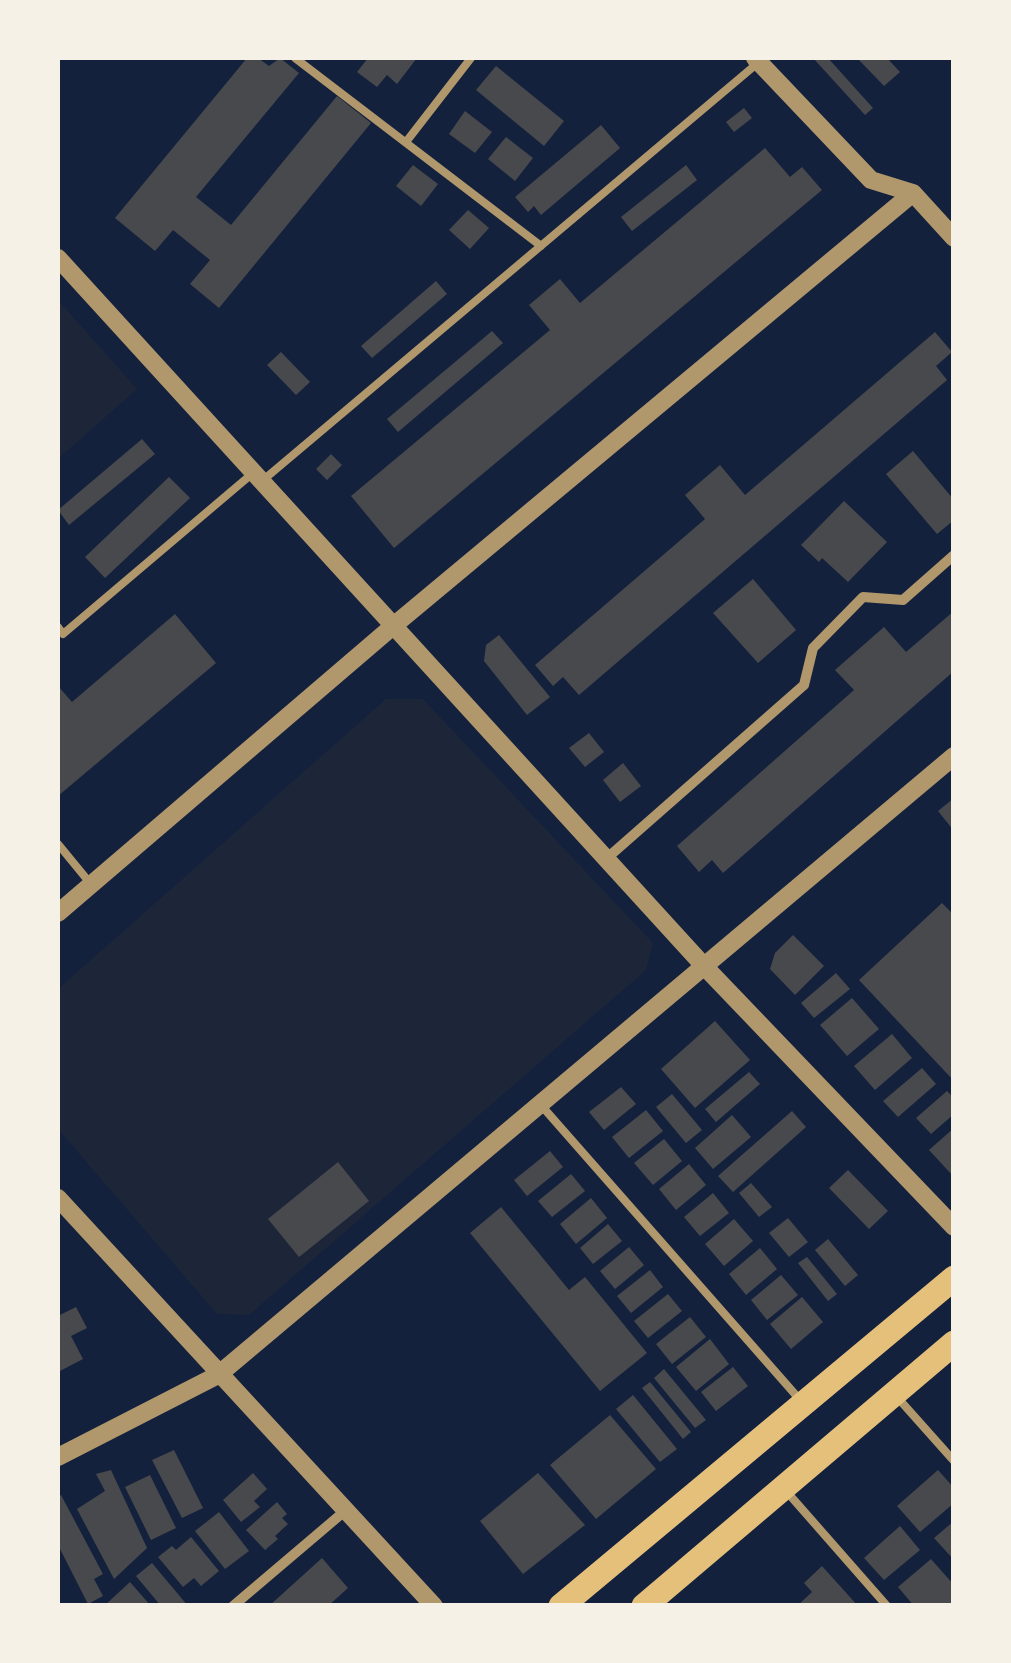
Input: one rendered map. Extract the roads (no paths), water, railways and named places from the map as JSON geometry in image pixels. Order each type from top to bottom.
[{"type":"main road","points":[[561,1606],[954,1278]]},
{"type":"main road","points":[[644,1606],[954,1343]]},
{"type":"street","points":[[757,60],[870,180],[913,193],[954,238]]},
{"type":"street","points":[[58,913],[392,627],[913,193]]},
{"type":"street","points":[[58,258],[704,966],[954,1227]]},
{"type":"street","points":[[606,860],[804,685],[813,648],[863,597],[903,600],[954,555]]},
{"type":"street","points":[[58,1458],[218,1374],[954,756]]},
{"type":"street","points":[[58,1198],[434,1606]]},
{"type":"street","points":[[233,1606],[346,1510]]},
{"type":"lane","points":[[296,58],[541,246]]},
{"type":"lane","points":[[406,142],[471,58]]},
{"type":"lane","points":[[58,627],[64,634],[257,478],[541,246],[757,60]]},
{"type":"lane","points":[[58,844],[90,884]]},
{"type":"lane","points":[[540,1104],[803,1403]]},
{"type":"lane","points":[[893,1392],[954,1461]]},
{"type":"lane","points":[[782,1486],[886,1606]]}]
